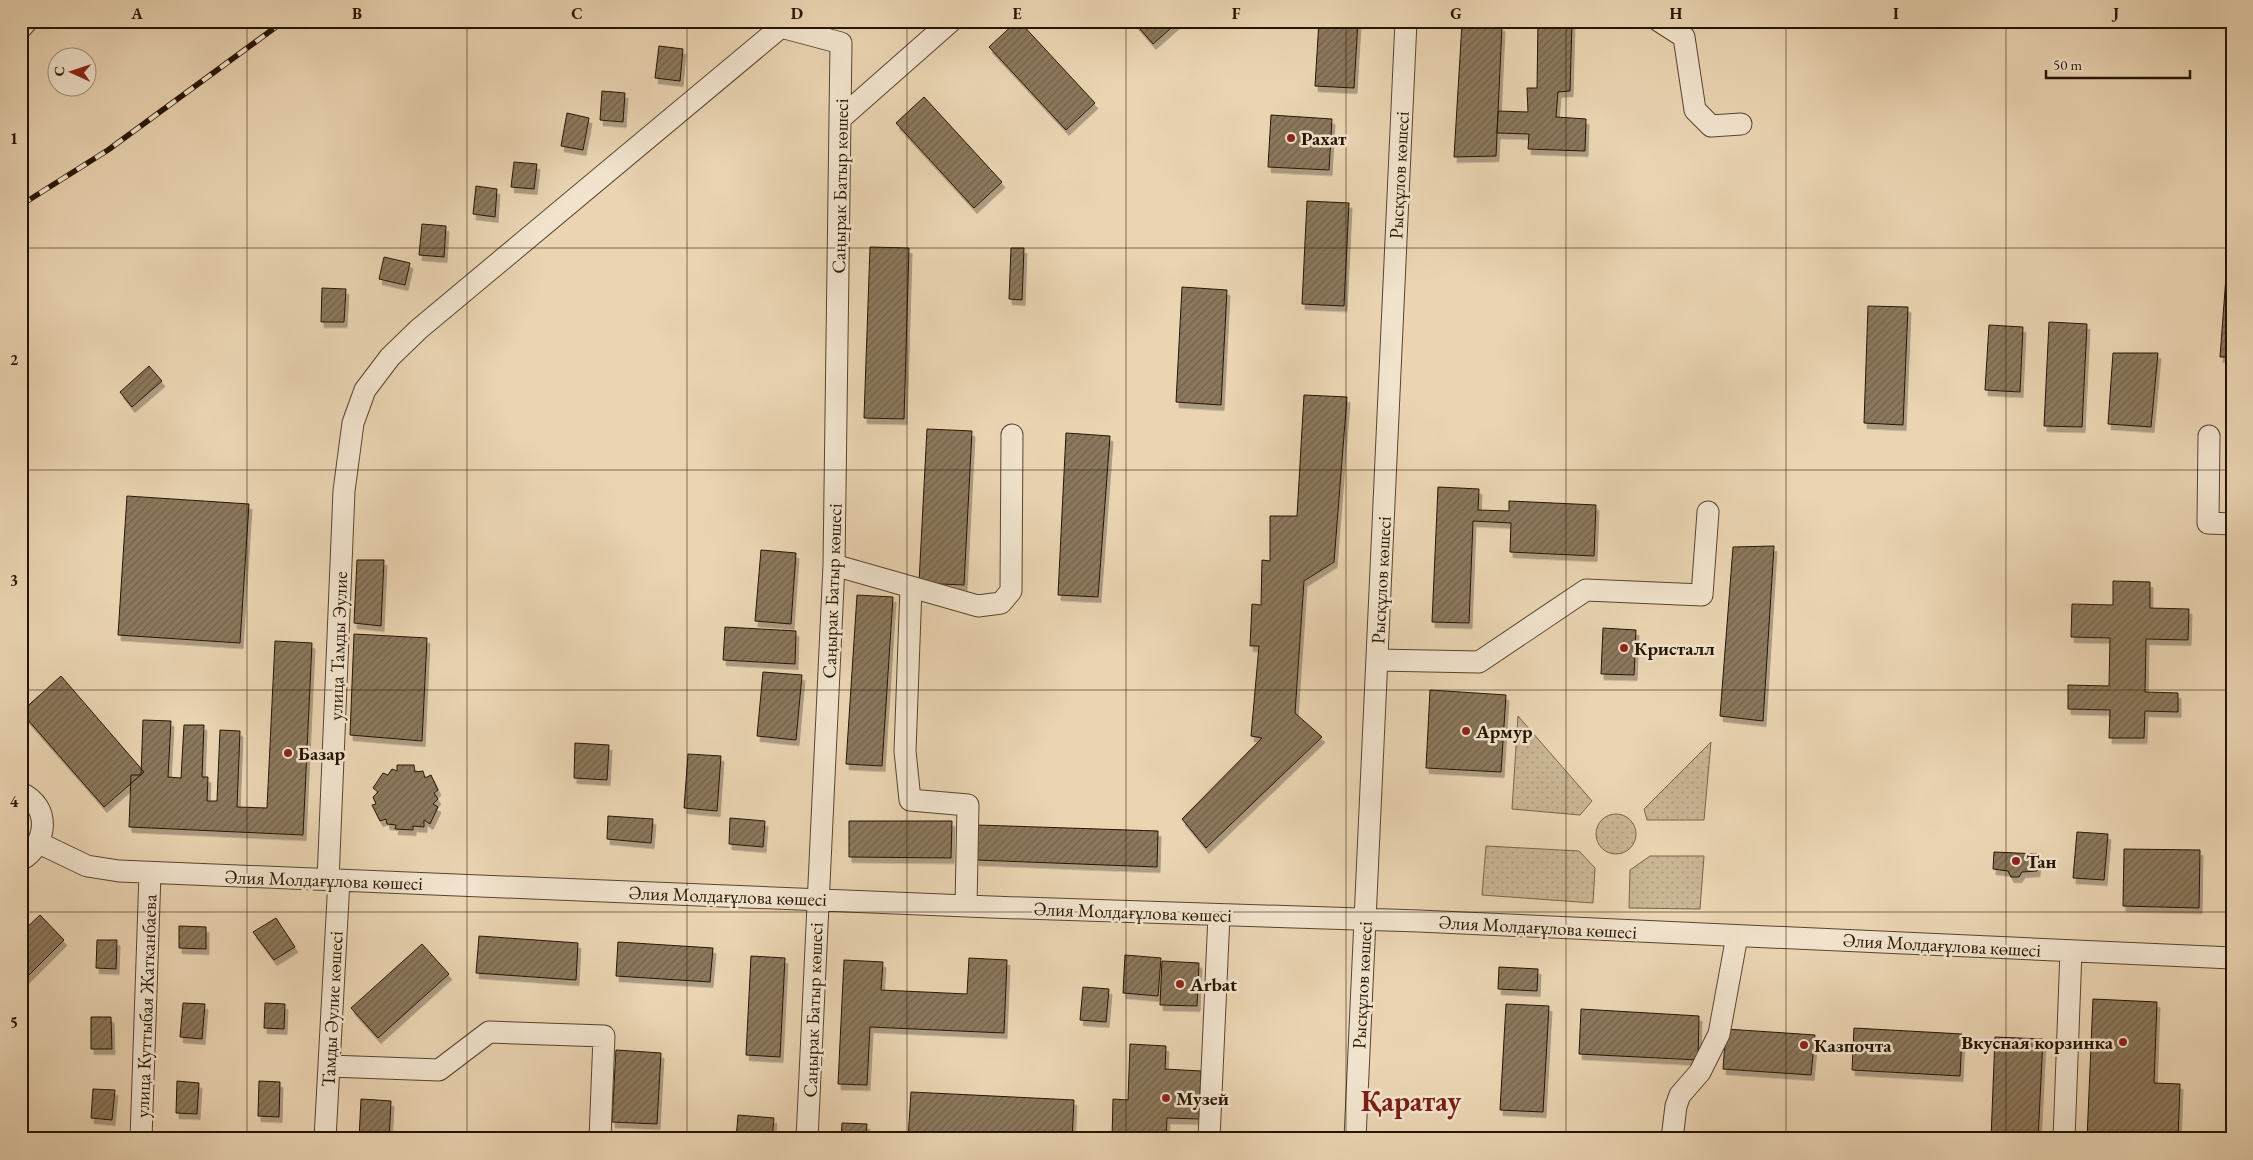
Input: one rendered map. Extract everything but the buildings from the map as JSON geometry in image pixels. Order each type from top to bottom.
[{"type":"street","points":[[21,28],[28,21]]},
{"type":"street","points":[[841,118],[951,21]]},
{"type":"street","name":"Рысқұлов көшесі","points":[[1355,1139],[1406,21]]},
{"type":"street","points":[[1659,21],[1684,37],[1695,110],[1711,126],[1741,124]]},
{"type":"street","name":"улица Тамды Эулие","points":[[334,880],[344,491],[352,423],[366,390],[390,357],[419,329],[781,27],[841,43]]},
{"type":"street","name":"Саңырак Батыр көшесі","points":[[807,1139],[834,565],[841,43]]},
{"type":"street","points":[[834,565],[978,606],[1001,603],[1011,591],[1012,435]]},
{"type":"street","points":[[2209,436],[2208,523],[2232,524]]},
{"type":"street","points":[[1377,660],[1479,662],[1586,590],[1702,595],[1708,512]]},
{"type":"street","points":[[911,587],[905,751],[910,800],[968,805],[966,906]]},
{"type":"street","points":[[21,794],[37,805],[42,817],[43,830],[39,843],[30,855],[21,860]]},
{"type":"street","name":"Әлия Молдағұлова көшесі","points":[[39,843],[87,866],[119,871],[966,906],[1365,920],[2232,958]]},
{"type":"street","name":"улица Куттыбая Жатканбаева","points":[[141,1139],[150,872]]},
{"type":"street","name":"Тамды Әулие көшесі","points":[[325,1139],[334,880]]},
{"type":"street","points":[[1209,1139],[1219,915]]},
{"type":"street","points":[[1672,1139],[1676,1106],[1680,1096],[1700,1072],[1718,1034],[1737,936]]},
{"type":"street","points":[[2064,1139],[2071,952]]},
{"type":"street","points":[[329,1066],[439,1070],[490,1032],[604,1036],[600,1139]]},
{"type":"shaded area","points":[[1518,716],[1592,801],[1580,815],[1512,809]]},
{"type":"shaded area","points":[[1711,742],[1704,820],[1647,820],[1644,809]]},
{"type":"shaded area","points":[[1620,814],[1627,817],[1633,823],[1636,834],[1635,842],[1627,851],[1620,854],[1612,854],[1605,851],[1597,842],[1596,830],[1599,823],[1608,815]]},
{"type":"shaded area","points":[[1486,846],[1579,851],[1595,868],[1593,903],[1482,895]]},
{"type":"shaded area","points":[[1650,856],[1704,856],[1700,909],[1629,908],[1630,870]]},
{"type":"railway","points":[[21,205],[108,150],[284,21]]},
{"type":"place","name":"Рахат","points":[[1291,138]]},
{"type":"place","name":"Кристалл","points":[[1624,648]]},
{"type":"place","name":"Армур","points":[[1466,731]]},
{"type":"place","name":"Базар","points":[[288,753]]},
{"type":"place","name":"Тан","points":[[2016,861]]},
{"type":"place","name":"Arbat","points":[[1180,984]]},
{"type":"place","name":"Вкусная корзинка","points":[[2123,1042]]},
{"type":"place","name":"Казпочта","points":[[1804,1045]]},
{"type":"place","name":"Музей","points":[[1166,1098]]},
{"type":"district","name":"Қаратау","points":[[1411,1101]]}]
